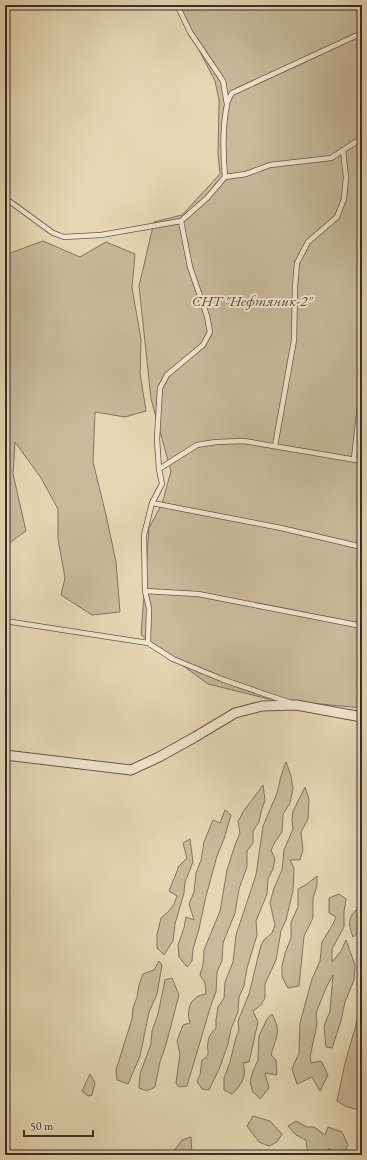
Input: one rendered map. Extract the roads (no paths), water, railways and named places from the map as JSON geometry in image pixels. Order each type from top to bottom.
[{"type":"street","points":[[5,755],[131,770],[159,757],[235,713],[262,706],[296,705],[362,717]]},
{"type":"lane","points":[[177,5],[190,32],[223,81],[227,104],[223,152],[225,177]]},
{"type":"lane","points":[[227,104],[232,93],[362,33]]},
{"type":"lane","points":[[5,198],[53,233],[64,237],[101,235],[181,221],[208,198],[225,177],[246,174],[270,165],[331,158],[362,138]]},
{"type":"lane","points":[[275,446],[294,340],[297,263],[308,242],[337,217],[344,199],[346,177],[343,150]]},
{"type":"lane","points":[[148,643],[149,608],[145,590],[144,535],[152,503],[162,484],[159,469],[157,439],[160,388],[167,375],[203,345],[210,332],[207,316],[190,267],[181,221]]},
{"type":"lane","points":[[354,459],[362,387]]},
{"type":"lane","points":[[159,469],[197,445],[216,442],[244,441],[362,461]]},
{"type":"lane","points":[[152,503],[281,528],[362,547]]},
{"type":"lane","points":[[145,590],[198,594],[362,626]]},
{"type":"lane","points":[[5,621],[148,643],[173,659],[224,680],[296,705]]},
{"type":"park label","name":"СНТ \"Нефтяник-2\"","points":[[252,300]]}]
